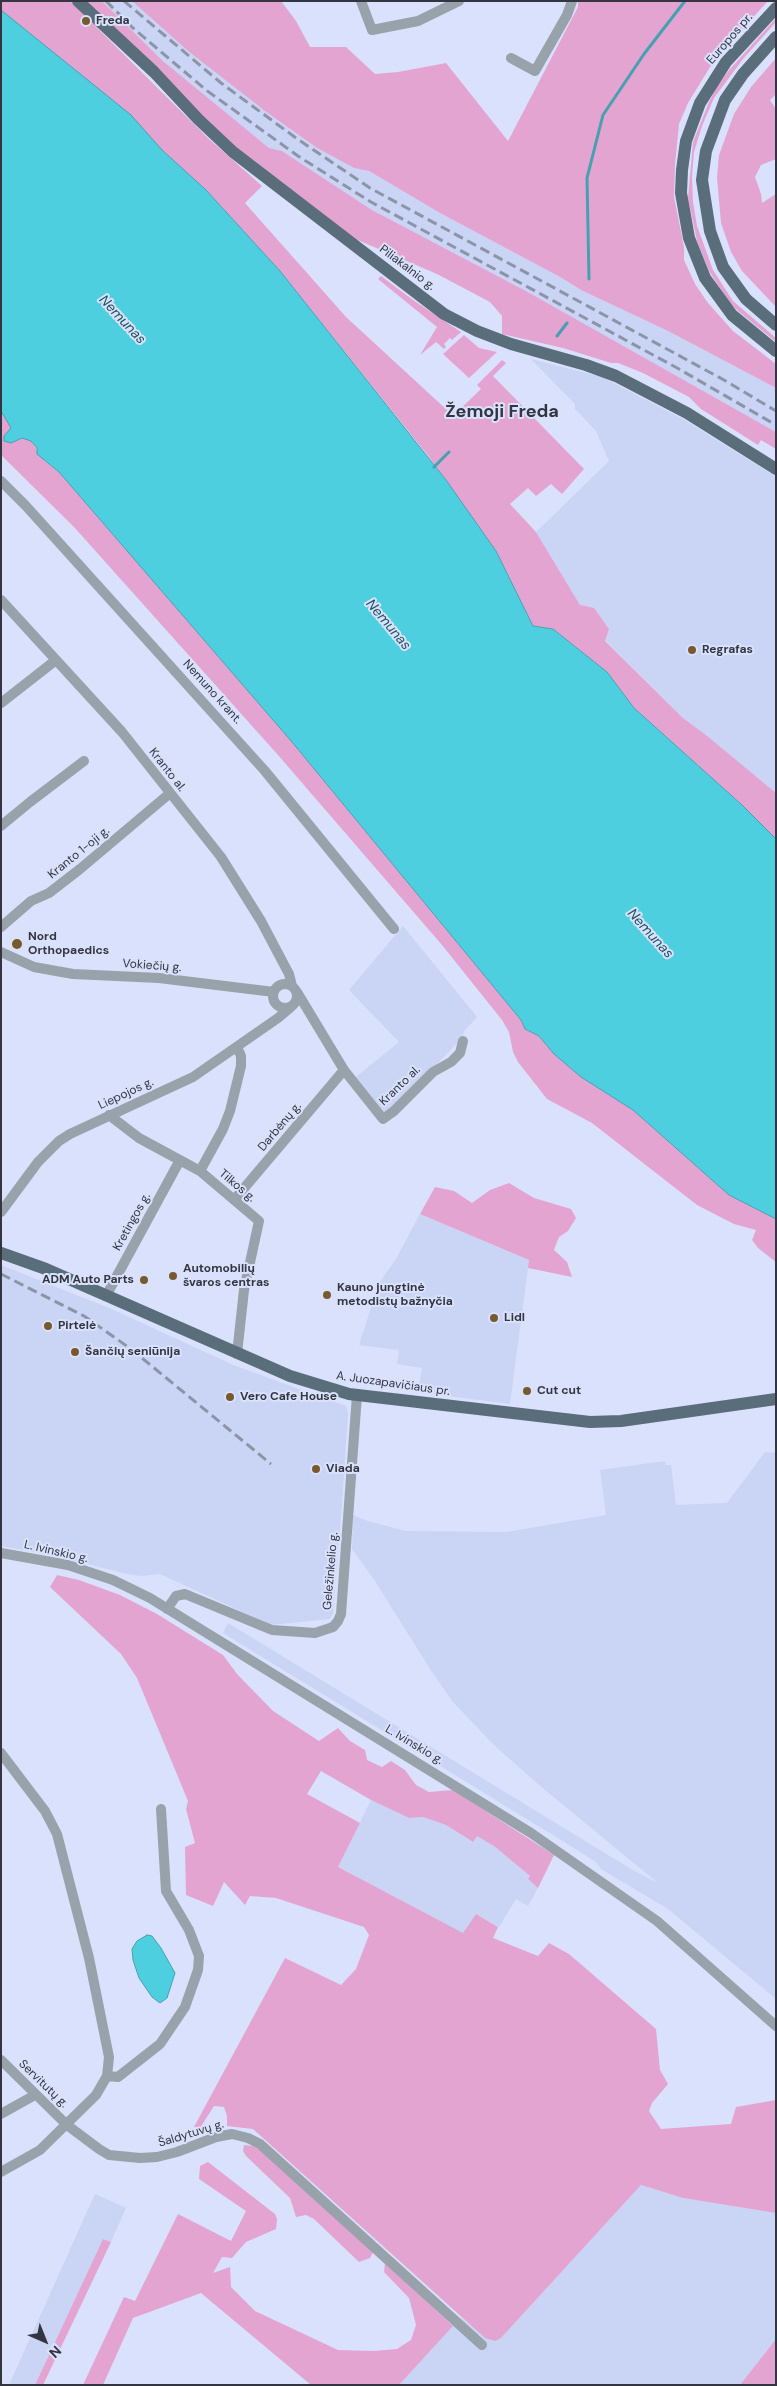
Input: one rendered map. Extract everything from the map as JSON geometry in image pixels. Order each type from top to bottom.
[{"type":"main road","name":"Piliakalnio g.","points":[[78,1],[154,72],[198,119],[233,152],[444,314],[477,331],[503,341],[586,365],[616,376],[687,413],[776,469]]},
{"type":"main road","name":"Europos pr.","points":[[776,8],[726,62],[700,103],[686,141],[681,193],[689,238],[705,278],[732,315],[776,351]]},
{"type":"main road","points":[[776,37],[743,74],[725,100],[711,133],[706,151],[702,180],[710,231],[723,267],[746,299],[776,325]]},
{"type":"main road","name":"A. Juozapavičiaus pr.","points":[[1,1253],[33,1264],[237,1354],[308,1382],[357,1395],[590,1422],[621,1421],[776,1398]]},
{"type":"street","points":[[362,1],[372,30],[418,21],[459,1]]},
{"type":"street","points":[[511,58],[536,71],[567,15],[572,1]]},
{"type":"street","name":"Nemuno krant.","points":[[1,482],[26,506],[265,771],[394,929]]},
{"type":"street","name":"Kranto al.","points":[[1,600],[122,732],[169,794],[221,857],[261,921],[291,984],[344,1070],[383,1119],[394,1112],[433,1072],[451,1062],[460,1052],[463,1041]]},
{"type":"street","points":[[1,703],[56,660]]},
{"type":"street","points":[[1,826],[84,760]]},
{"type":"street","name":"Kranto 1-oji g.","points":[[1,927],[31,900],[49,893],[80,869],[169,794]]},
{"type":"street","name":"Vokiečių g.","points":[[1,952],[34,967],[73,974],[158,978],[274,992]]},
{"type":"street","points":[[278,1018],[279,1006],[274,1000],[274,992],[278,986],[291,984],[293,1005]]},
{"type":"street","points":[[279,1006],[293,1005],[307,1008]]},
{"type":"street","name":"Liepojos g.","points":[[1,1212],[38,1162],[59,1142],[109,1115],[193,1077],[278,1018],[293,1005]]},
{"type":"street","points":[[200,1171],[223,1129],[230,1110],[241,1066],[241,1056],[236,1047]]},
{"type":"street","name":"Darbėnų g.","points":[[234,1200],[344,1070]]},
{"type":"street","name":"Tilkos g.","points":[[109,1115],[139,1138],[200,1171],[259,1221],[244,1290],[237,1354]]},
{"type":"street","name":"Kretingos g.","points":[[106,1296],[180,1160]]},
{"type":"street","name":"Geležinkelio g.","points":[[166,1609],[176,1596],[185,1594],[272,1630],[315,1633],[333,1627],[341,1614],[357,1395]]},
{"type":"street","name":"L. Ivinskio g.","points":[[1,1553],[45,1560],[91,1572],[132,1588],[531,1833],[657,1921],[776,2026]]},
{"type":"street","points":[[1,1753],[45,1810],[57,1834],[89,1958],[108,2057],[107,2076],[96,2095],[40,2150],[1,2172]]},
{"type":"street","points":[[107,2076],[118,2077],[160,2044],[185,2007],[198,1970],[199,1956],[196,1947],[189,1930],[166,1891],[161,1809]]},
{"type":"street","name":"Servitutų g.","points":[[1,2060],[67,2124]]},
{"type":"street","points":[[1,2114],[35,2095]]},
{"type":"street","name":"Šaldytuvų g.","points":[[67,2124],[99,2149],[119,2156],[157,2157],[216,2137],[232,2134],[248,2138],[260,2144],[482,2345]]},
{"type":"shaded area","points":[[1,1],[70,1],[209,139],[262,186],[245,203],[346,317],[447,410],[451,408],[456,413],[481,389],[477,385],[502,360],[506,363],[493,376],[584,469],[562,494],[551,484],[536,496],[528,488],[510,504],[536,532],[580,605],[594,608],[609,629],[605,641],[683,718],[776,793],[776,839],[742,805],[634,708],[607,672],[553,629],[533,626],[496,551],[429,457],[280,271],[206,190],[1,10]]},
{"type":"shaded area","points":[[85,1],[102,1],[163,61],[269,148],[282,151],[372,210],[526,291],[776,432],[776,449],[761,440],[758,445],[701,409],[689,397],[643,373],[618,363],[611,363],[563,348],[502,334],[502,316],[490,302],[437,274],[346,235],[236,151]]},
{"type":"shaded area","points":[[102,1],[132,1],[188,51],[265,111],[317,148],[354,168],[369,171],[440,213],[581,290],[668,331],[776,388],[776,432],[526,291],[372,210],[282,151],[269,148],[163,61]]},
{"type":"shaded area","points":[[132,1],[281,1],[296,21],[310,47],[346,47],[375,74],[398,72],[446,63],[508,141],[578,7],[578,1],[768,1],[715,59],[688,103],[679,124],[674,197],[684,247],[684,260],[695,284],[708,303],[733,331],[776,364],[776,388],[668,331],[581,290],[440,213],[369,171],[354,168],[317,148],[265,111],[188,51]]},
{"type":"shaded area","points":[[776,18],[776,22],[743,59],[714,98],[702,126],[694,152],[692,177],[693,202],[697,226],[713,270],[733,301],[776,338],[776,342],[728,301],[709,271],[697,241],[688,198],[693,142],[709,102],[717,86],[730,69]]},
{"type":"shaded area","points":[[776,58],[776,94],[770,100],[776,109],[776,159],[761,165],[755,177],[762,203],[776,194],[776,307],[742,271],[731,252],[721,223],[717,178],[719,155],[734,114],[751,87]]},
{"type":"shaded area","points":[[381,276],[461,332],[444,344],[446,347],[444,349],[436,342],[420,355],[437,327],[378,279]]},
{"type":"shaded area","points":[[464,335],[479,348],[497,352],[469,378],[443,354]]},
{"type":"shaded area","points":[[531,359],[602,377],[683,419],[776,477],[776,793],[683,718],[605,640],[609,629],[580,605],[536,532],[609,461],[596,431],[575,409],[575,404]]},
{"type":"shaded area","points":[[1,411],[11,428],[5,438],[11,443],[22,438],[31,441],[44,460],[59,472],[292,742],[521,1020],[525,1029],[539,1036],[554,1054],[581,1077],[633,1110],[729,1195],[776,1219],[776,1262],[758,1248],[752,1240],[756,1230],[734,1224],[697,1205],[592,1123],[547,1099],[518,1062],[513,1052],[509,1032],[502,1020],[442,945],[278,755],[74,527],[1,455]]},
{"type":"shaded area","points":[[403,926],[477,1017],[465,1030],[460,1040],[393,1110],[384,1113],[356,1077],[399,1042],[349,990]]},
{"type":"shaded area","points":[[509,1183],[534,1198],[571,1209],[576,1218],[568,1231],[559,1237],[554,1250],[567,1262],[572,1277],[528,1268],[529,1260],[420,1214],[435,1187],[454,1191],[472,1203],[490,1190]]},
{"type":"shaded area","points":[[420,1214],[529,1260],[510,1404],[418,1392],[422,1368],[397,1364],[399,1350],[359,1345],[379,1283],[396,1259]]},
{"type":"shaded area","points":[[1,1265],[114,1310],[233,1365],[346,1406],[348,1413],[342,1503],[333,1613],[330,1619],[271,1625],[160,1574],[141,1576],[127,1574],[56,1556],[1,1546]]},
{"type":"shaded area","points":[[765,1452],[776,1453],[776,1999],[668,1909],[601,1869],[596,1862],[561,1840],[223,1633],[228,1623],[636,1872],[658,1883],[539,1785],[494,1745],[453,1702],[373,1578],[352,1549],[353,1515],[405,1531],[507,1532],[606,1515],[600,1470],[665,1461],[666,1465],[671,1465],[676,1505],[727,1503]]},
{"type":"shaded area","points":[[57,1575],[79,1580],[120,1595],[157,1614],[223,1655],[237,1674],[273,1711],[319,1741],[338,1728],[350,1741],[365,1750],[367,1760],[382,1767],[391,1761],[405,1770],[416,1785],[429,1792],[453,1790],[554,1855],[538,1888],[528,1879],[530,1876],[494,1846],[477,1836],[473,1842],[446,1825],[423,1817],[409,1818],[371,1800],[321,1771],[307,1794],[360,1823],[338,1867],[463,1933],[476,1914],[498,1927],[493,1938],[538,1956],[549,1943],[569,1954],[656,2029],[660,2070],[668,2084],[652,2103],[649,2111],[661,2129],[731,2124],[736,2107],[776,2100],[776,2213],[683,2198],[641,2185],[501,2338],[495,2341],[485,2338],[253,2129],[227,2126],[227,2116],[224,2107],[214,2106],[200,2128],[194,2127],[285,1958],[341,1985],[356,1969],[369,1935],[364,1927],[276,1898],[250,1896],[245,1905],[224,1882],[213,1906],[186,1895],[185,1847],[195,1843],[186,1809],[188,1801],[137,1678],[121,1654],[50,1587]]},
{"type":"shaded area","points":[[371,1800],[409,1818],[423,1817],[446,1825],[472,1842],[477,1835],[494,1846],[530,1876],[528,1879],[538,1888],[528,1906],[516,1899],[499,1927],[476,1914],[463,1934],[338,1867]]},
{"type":"shaded area","points":[[244,2145],[253,2146],[265,2153],[373,2252],[370,2258],[359,2262],[314,2219],[306,2215],[296,2217],[290,2198],[246,2156],[243,2151]]},
{"type":"shaded area","points":[[208,2162],[275,2214],[277,2219],[276,2229],[246,2242],[232,2258],[222,2257],[213,2273],[230,2267],[231,2287],[255,2311],[338,2350],[374,2351],[397,2349],[411,2340],[416,2325],[409,2298],[384,2272],[385,2263],[453,2326],[399,2385],[311,2385],[201,2293],[133,2318],[103,2385],[83,2385],[124,2297],[135,2301],[178,2214],[231,2241],[246,2211],[199,2179],[200,2166]]},
{"type":"shaded area","points":[[641,2185],[683,2198],[776,2213],[776,2339],[740,2385],[399,2385],[461,2317],[485,2338],[501,2338]]},
{"type":"shaded area","points":[[95,2194],[126,2208],[111,2242],[103,2239],[35,2385],[9,2385]]},
{"type":"shaded area","points":[[103,2239],[111,2242],[43,2385],[35,2385]]},
{"type":"shaded area","points":[[776,2339],[776,2385],[740,2385]]},
{"type":"water","name":"Nemunas","points":[[1,10],[131,115],[162,150],[206,190],[280,271],[446,480],[496,551],[533,626],[553,629],[607,672],[634,708],[742,805],[776,839],[776,1219],[729,1195],[633,1110],[581,1077],[554,1054],[539,1036],[525,1029],[521,1020],[292,742],[59,472],[37,454],[37,448],[31,441],[22,438],[11,443],[4,441],[4,436],[11,428],[1,411]]},
{"type":"water","points":[[147,1935],[152,1936],[161,1948],[175,1973],[167,1998],[160,2003],[152,1997],[139,1978],[133,1960],[132,1949],[137,1941]]},
{"type":"waterway","points":[[589,279],[587,178],[603,115],[644,54],[685,1]]},
{"type":"waterway","points":[[557,336],[567,323]]},
{"type":"waterway","points":[[434,467],[449,452]]},
{"type":"railway","points":[[106,1],[133,28],[206,90],[298,156],[371,202],[679,369],[776,425]]},
{"type":"railway","points":[[124,1],[221,83],[296,138],[370,188],[724,380],[776,411]]},
{"type":"railway","points":[[1,1274],[84,1316],[131,1349],[271,1464]]},
{"type":"place","name":"Freda","points":[[86,21]]},
{"type":"place","name":"Regrafas","points":[[692,650]]},
{"type":"place","name":"Nord Orthopaedics","points":[[17,944]]},
{"type":"place","name":"Automobilių švaros centras","points":[[173,1276]]},
{"type":"place","name":"ADM Auto Parts","points":[[144,1280]]},
{"type":"place","name":"Kauno jungtinė metodistų bažnyčia","points":[[327,1295]]},
{"type":"place","name":"Lidl","points":[[494,1318]]},
{"type":"place","name":"Pirtelė","points":[[48,1326]]},
{"type":"place","name":"Šančių seniūnija","points":[[75,1352]]},
{"type":"place","name":"Cut cut","points":[[527,1391]]},
{"type":"place","name":"Vero Cafe House","points":[[230,1397]]},
{"type":"place","name":"Viada","points":[[316,1469]]},
{"type":"district","name":"Žemoji Freda","points":[[502,412]]}]
